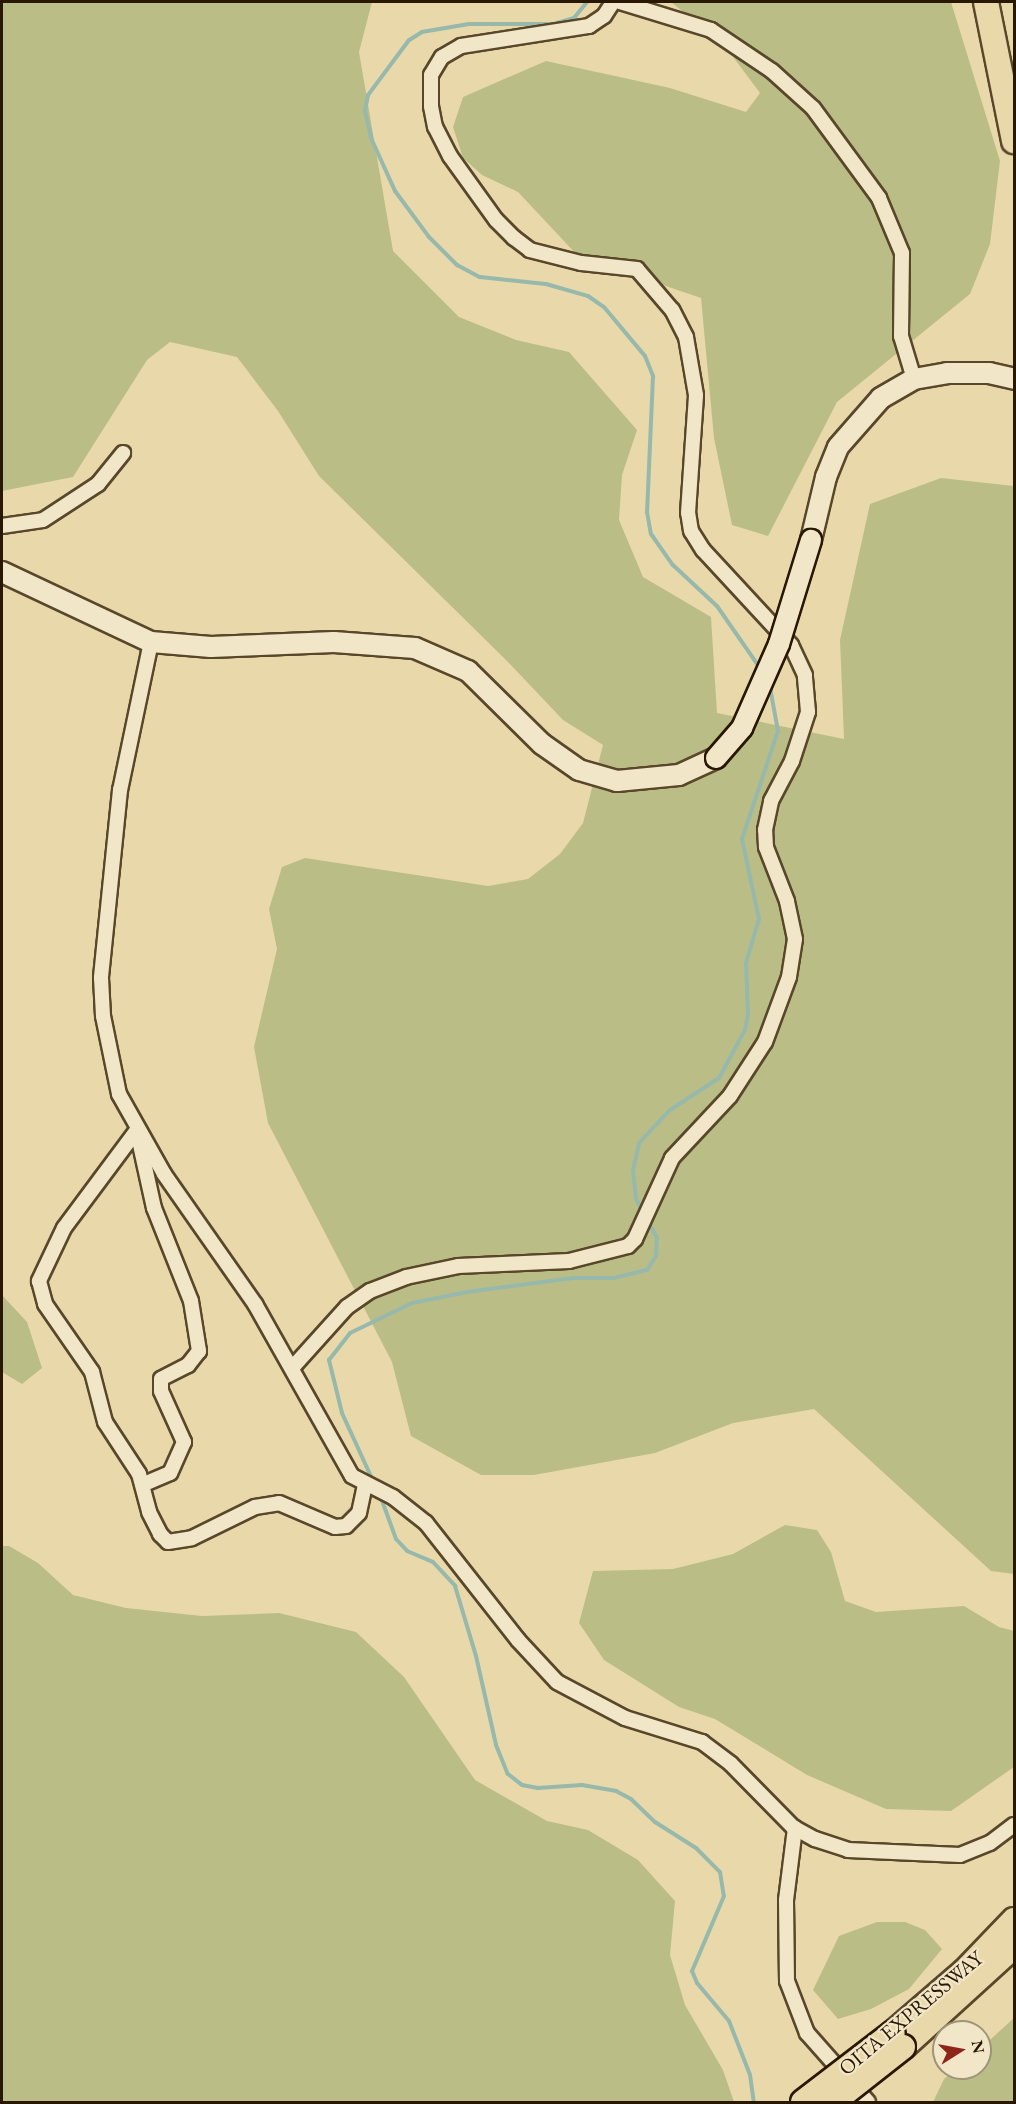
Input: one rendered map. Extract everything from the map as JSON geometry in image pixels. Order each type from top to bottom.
[{"type":"highway","points":[[986,2],[1014,141]]},
{"type":"highway","points":[[1003,2],[1014,66]]},
{"type":"highway","name":"OITA EXPRESSWAY","points":[[833,2103],[898,2040],[1014,1920]]},
{"type":"highway","name":"OITA EXPRESSWAY","points":[[804,2103],[898,2040],[1014,1946]]},
{"type":"street","points":[[292,1368],[347,1307],[370,1291],[406,1277],[458,1266],[569,1261],[628,1246],[635,1239],[672,1158],[730,1096],[765,1042],[789,977],[795,939],[787,902],[766,847],[765,830],[771,801],[792,761],[808,712],[805,675],[791,645],[703,550],[691,531],[688,513],[696,396],[686,337],[672,310],[637,269],[581,263],[530,250],[513,238],[496,220],[450,156],[435,127],[431,106],[431,75],[442,57],[461,46],[589,26],[604,16],[613,2]]},
{"type":"street","points":[[620,2],[711,30],[772,71],[813,108],[879,198],[898,242],[903,260],[901,336],[914,379]]},
{"type":"street","points":[[2,572],[151,642],[211,647],[334,642],[416,648],[468,671],[542,744],[579,770],[617,781],[639,782],[679,775],[716,758],[742,728],[770,665],[811,540],[826,477],[838,447],[880,398],[914,379],[948,373],[989,373],[1014,380]]},
{"type":"street","points":[[2,526],[43,520],[98,484],[123,453]]},
{"type":"street","points":[[151,642],[120,790],[101,978],[103,1016],[119,1094],[138,1130],[210,1244],[255,1304],[352,1476],[393,1497],[426,1523],[518,1640],[557,1682],[626,1718],[702,1742],[731,1764],[795,1828],[815,1839],[848,1850],[960,1855],[990,1843],[1014,1825]]},
{"type":"street","points":[[138,1130],[146,1182],[191,1301],[199,1351],[188,1365],[161,1379],[161,1391],[177,1420],[184,1442],[170,1473],[142,1485]]},
{"type":"street","points":[[138,1130],[64,1228],[39,1281],[45,1304],[92,1372],[105,1422],[129,1454],[142,1485],[149,1512],[168,1542],[192,1538],[269,1503],[287,1504],[335,1527],[346,1526],[359,1513],[366,1484]]},
{"type":"street","points":[[795,1828],[786,1900],[787,1981],[807,2033],[868,2103]]},
{"type":"green space","points":[[2,2],[372,2],[359,52],[393,251],[459,317],[516,340],[569,352],[637,430],[622,475],[619,520],[643,577],[711,617],[717,713],[844,739],[840,640],[870,504],[941,478],[1014,486],[1014,1574],[991,1571],[814,1409],[733,1423],[655,1453],[534,1475],[481,1475],[411,1436],[392,1362],[268,1123],[254,1047],[277,949],[269,909],[282,867],[305,858],[488,886],[528,879],[560,854],[583,823],[603,745],[563,720],[507,661],[319,476],[278,411],[237,357],[170,342],[147,360],[73,477],[2,491]]},
{"type":"green space","points":[[671,2],[951,2],[1000,161],[990,244],[970,294],[837,402],[768,536],[732,525],[714,438],[701,298],[578,256],[518,192],[482,175],[463,158],[453,127],[463,97],[546,61],[670,88],[746,112],[760,93],[725,46]]},
{"type":"green space","points":[[2,1295],[27,1322],[42,1368],[22,1384],[2,1372]]},
{"type":"green space","points":[[785,1525],[817,1530],[831,1552],[845,1601],[876,1612],[964,1606],[999,1627],[1014,1631],[1014,1767],[951,1811],[886,1809],[807,1775],[715,1719],[679,1707],[604,1660],[579,1623],[593,1571],[673,1569],[733,1554]]},
{"type":"green space","points":[[2,1546],[9,1546],[38,1563],[73,1595],[126,1608],[202,1616],[279,1613],[356,1632],[404,1677],[475,1780],[547,1821],[588,1830],[638,1860],[675,1901],[670,1955],[685,2005],[723,2070],[734,2102],[2,2102]]},
{"type":"green space","points":[[877,1922],[905,1922],[925,1930],[942,1949],[909,1989],[871,2009],[838,2019],[813,1990],[839,1936]]},
{"type":"green space","points":[[1014,2018],[1014,2102],[933,2102],[944,2080],[992,2080],[992,2038]]},
{"type":"waterway","points":[[587,2],[574,18],[553,24],[469,24],[422,32],[409,40],[368,95],[365,111],[371,138],[395,191],[429,237],[457,265],[480,277],[546,284],[588,296],[604,307],[645,356],[653,376],[647,512],[651,534],[673,565],[717,606],[760,668]]},
{"type":"waterway","points":[[643,1212],[636,1199],[633,1170],[639,1143],[670,1110],[719,1078],[745,1030],[748,1014],[746,963],[759,919],[742,839],[778,731],[769,682]]},
{"type":"waterway","points":[[374,1483],[342,1413],[329,1360],[350,1333],[412,1303],[467,1292],[573,1278],[614,1278],[647,1270],[656,1256],[657,1238],[648,1221]]},
{"type":"waterway","points":[[380,1495],[396,1539],[407,1551],[433,1562],[455,1586],[476,1656],[496,1745],[508,1774],[522,1785],[538,1788],[582,1785],[616,1791],[631,1799],[655,1822],[696,1848],[720,1872],[724,1896],[692,1971],[697,1983],[729,2021],[750,2075],[754,2102]]}]
